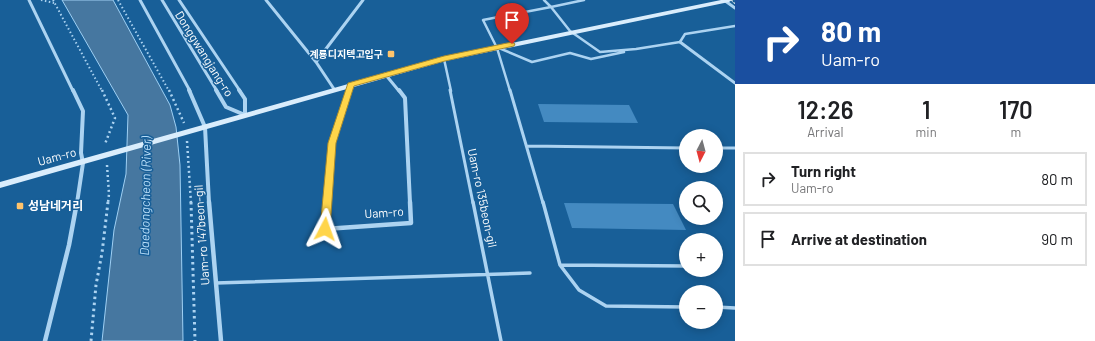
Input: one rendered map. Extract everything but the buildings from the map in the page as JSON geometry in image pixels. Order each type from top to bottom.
[{"type":"main road","name":"Uam-ro","points":[[0,185],[83,163],[350,84],[444,58],[497,48],[570,31],[729,0]]},
{"type":"street","points":[[29,0],[83,111],[81,153],[83,163],[69,245],[45,341]]},
{"type":"street","name":"Uam-ro 147beon-gil","points":[[140,0],[192,95],[204,127],[215,283],[221,341]]},
{"type":"street","name":"Donggwangjang-ro","points":[[162,0],[226,107],[245,115],[245,99],[179,0]]},
{"type":"street","points":[[266,0],[316,62],[334,89]]},
{"type":"street","points":[[316,62],[363,0]]},
{"type":"street","points":[[724,0],[735,8]]},
{"type":"street","points":[[680,42],[735,83]]},
{"type":"street","name":"Uam-ro","points":[[350,84],[332,143],[325,229],[411,223],[405,98],[385,74]]},
{"type":"lane","points":[[544,0],[570,31],[600,52],[636,49]]},
{"type":"lane","points":[[584,0],[483,20],[497,48],[527,146],[560,265],[578,290],[606,306],[679,307]]},
{"type":"lane","points":[[497,48],[532,62],[570,53],[591,59],[636,49],[680,42],[685,34],[735,26]]},
{"type":"lane","name":"Uam-ro 135beon-gil","points":[[444,58],[501,341]]},
{"type":"lane","points":[[527,146],[679,148]]},
{"type":"lane","points":[[723,148],[735,148]]},
{"type":"lane","points":[[560,265],[679,266]]},
{"type":"lane","points":[[215,283],[530,273]]},
{"type":"lane","points":[[723,307],[735,308]]},
{"type":"path","points":[[41,0],[55,4]]},
{"type":"path","points":[[119,0],[176,102],[185,124]]},
{"type":"path","points":[[187,139],[191,202],[195,341]]},
{"type":"water","name":"Daedongcheon (River)","points":[[62,0],[113,0],[170,105],[176,127],[180,165],[183,341],[102,341],[114,230],[126,174],[128,115]]},
{"type":"place","name":"계룡디지텍고입구","points":[[391,54]]},
{"type":"place","name":"성남네거리","points":[[20,206]]},
{"type":"route","points":[[325,229],[332,143],[350,84],[444,58],[512,44]]}]
